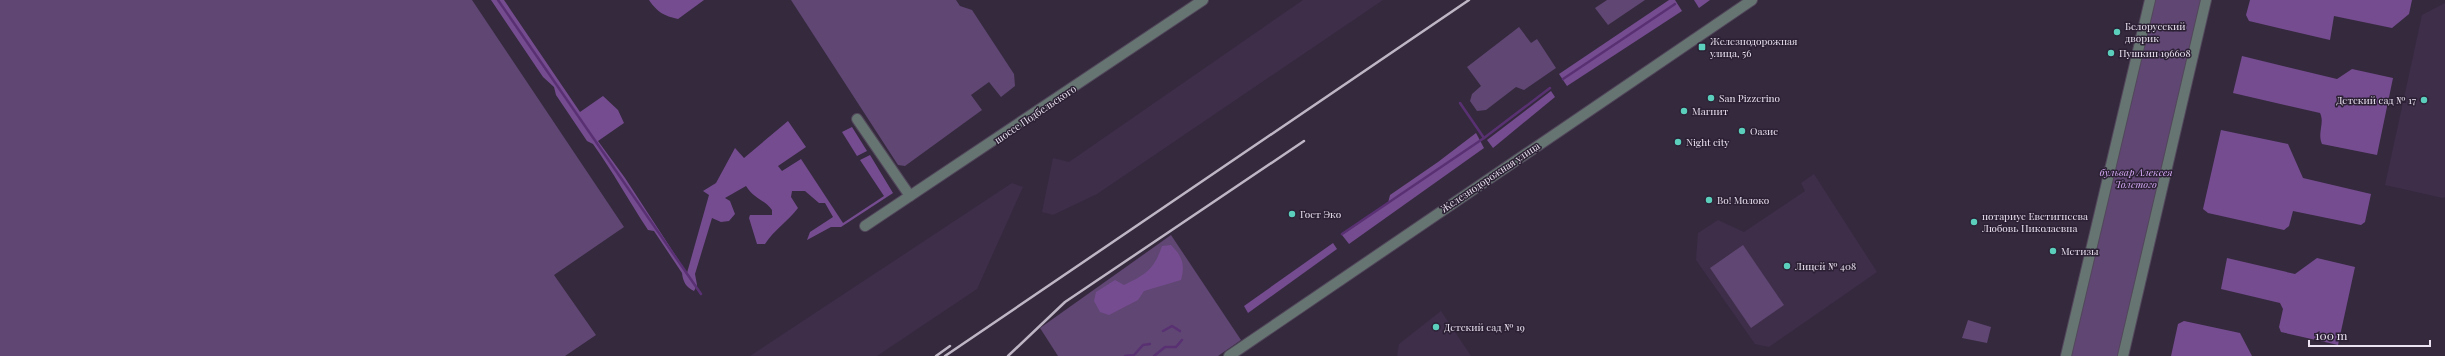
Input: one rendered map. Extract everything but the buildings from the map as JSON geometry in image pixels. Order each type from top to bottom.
[{"type":"street","name":"шоссе Подбельского","points":[[865,226],[1204,0]]},
{"type":"street","name":"Железнодорожная улица","points":[[1228,356],[1752,0]]},
{"type":"street","points":[[2066,356],[2150,0]]},
{"type":"street","points":[[2123,356],[2206,0]]},
{"type":"street","points":[[857,119],[910,196]]},
{"type":"shaded area","points":[[491,0],[504,0],[580,112],[603,96],[618,110],[624,123],[598,141],[625,178],[687,273],[709,195],[703,191],[716,183],[735,148],[744,158],[788,121],[806,147],[778,166],[782,171],[801,159],[843,223],[884,196],[860,160],[870,155],[893,193],[841,227],[831,227],[807,240],[810,232],[833,217],[825,203],[819,203],[805,191],[792,191],[791,197],[798,208],[765,244],[757,244],[749,218],[750,215],[772,215],[772,210],[749,191],[746,186],[725,198],[730,201],[735,214],[729,221],[721,222],[712,218],[695,274],[697,285],[694,291],[685,284],[682,273],[654,231],[648,230],[593,144],[587,141],[556,95],[554,87],[543,77]]},
{"type":"shaded area","points":[[649,0],[704,0],[678,19],[661,13]]},
{"type":"shaded area","points":[[1303,0],[1383,0],[1097,194],[1053,215],[1042,212],[1053,158],[1069,162]]},
{"type":"shaded area","points":[[1669,0],[1675,0],[1682,11],[1567,86],[1559,74]]},
{"type":"shaded area","points":[[1694,0],[1710,0],[1699,8]]},
{"type":"shaded area","points":[[2250,0],[2412,0],[2409,14],[2392,28],[2334,16],[2330,40],[2249,21],[2246,15]]},
{"type":"shaded area","name":"Детский сад № 17","points":[[2445,3],[2445,197],[2443,198],[2385,185],[2422,15]]},
{"type":"shaded area","points":[[2242,56],[2337,79],[2352,69],[2393,78],[2377,155],[2322,144],[2320,136],[2322,121],[2320,113],[2233,93]]},
{"type":"shaded area","points":[[1551,91],[1555,97],[1493,148],[1487,140]]},
{"type":"shaded area","points":[[852,127],[867,151],[857,156],[842,132]]},
{"type":"shaded area","points":[[2221,130],[2288,144],[2303,178],[2371,194],[2365,222],[2361,225],[2293,211],[2289,226],[2284,230],[2208,213],[2203,209]]},
{"type":"shaded area","points":[[1476,133],[1484,148],[1349,244],[1342,235],[1388,203],[1390,195],[1438,162]]},
{"type":"shaded area","name":"Лицей № 408","points":[[1814,174],[1877,272],[1769,347],[1755,344],[1696,260],[1698,233],[1718,220],[1744,232],[1805,191],[1801,183]]},
{"type":"shaded area","points":[[1012,183],[1023,187],[977,289],[877,356],[750,356]]},
{"type":"shaded area","points":[[1333,243],[1337,249],[1248,313],[1244,306]]},
{"type":"shaded area","points":[[1171,245],[1178,253],[1182,261],[1183,270],[1181,280],[1144,291],[1138,300],[1109,315],[1100,312],[1094,301],[1096,292],[1115,280],[1124,285],[1139,278],[1153,266],[1162,246]]},
{"type":"shaded area","points":[[2227,258],[2295,274],[2317,258],[2355,267],[2338,345],[2281,332],[2279,327],[2283,309],[2280,303],[2221,289]]},
{"type":"shaded area","name":"Детский сад № 19","points":[[1441,311],[1471,356],[1397,356],[1399,344]]},
{"type":"shaded area","points":[[2184,321],[2240,333],[2252,356],[2171,356],[2178,324]]},
{"type":"green space","points":[[0,0],[472,0],[624,227],[554,275],[596,335],[565,356],[0,356]]},
{"type":"green space","points":[[791,0],[956,0],[960,6],[972,10],[1014,74],[1015,86],[1001,97],[989,82],[971,95],[982,110],[905,166],[898,165]]},
{"type":"green space","points":[[1607,0],[1645,0],[1608,25],[1595,8]]},
{"type":"green space","name":"бульвар Алексея Толстого","points":[[2154,0],[2201,0],[2118,356],[2071,356]]},
{"type":"green space","points":[[1519,27],[1531,43],[1537,39],[1556,68],[1524,90],[1516,87],[1486,110],[1477,111],[1470,101],[1472,94],[1481,86],[1467,67]]},
{"type":"green space","points":[[1171,235],[1241,340],[1218,356],[1058,356],[1040,328]]},
{"type":"green space","points":[[1743,245],[1784,305],[1751,328],[1710,268]]},
{"type":"green space","points":[[1968,320],[1991,327],[1987,343],[1962,338]]},
{"type":"waterway","points":[[498,0],[701,294]]},
{"type":"waterway","points":[[1563,79],[1675,4]]},
{"type":"waterway","points":[[1342,234],[1484,138],[1550,88]]},
{"type":"waterway","points":[[1460,103],[1484,138]]},
{"type":"waterway","points":[[1163,331],[1172,326],[1180,331]]},
{"type":"waterway","points":[[1154,356],[1165,347],[1176,347],[1182,340]]},
{"type":"waterway","points":[[1125,356],[1134,355],[1143,345],[1150,344]]},
{"type":"railway","points":[[945,356],[1469,0]]},
{"type":"railway","points":[[1008,356],[1065,302],[1304,141]]},
{"type":"railway","points":[[936,356],[950,346]]},
{"type":"place","name":"Белорусский дворик","points":[[2117,32]]},
{"type":"place","name":"Железнодорожная улица, 56","points":[[1702,47]]},
{"type":"place","name":"Пушкин 196608","points":[[2111,53]]},
{"type":"place","name":"San Pizzerino","points":[[1711,98]]},
{"type":"place","name":"Детский сад № 17","points":[[2424,100]]},
{"type":"place","name":"Магнит","points":[[1684,111]]},
{"type":"place","name":"Оазис","points":[[1742,131]]},
{"type":"place","name":"Night city","points":[[1678,142]]},
{"type":"place","name":"Во! Молоко","points":[[1709,200]]},
{"type":"place","name":"Гост Эко","points":[[1292,214]]},
{"type":"place","name":"нотариус Евстигнеева Любовь Николаевна","points":[[1974,222]]},
{"type":"place","name":"Метизы","points":[[2053,251]]},
{"type":"place","name":"Лицей № 408","points":[[1787,266]]},
{"type":"place","name":"Детский сад № 19","points":[[1436,327]]}]
